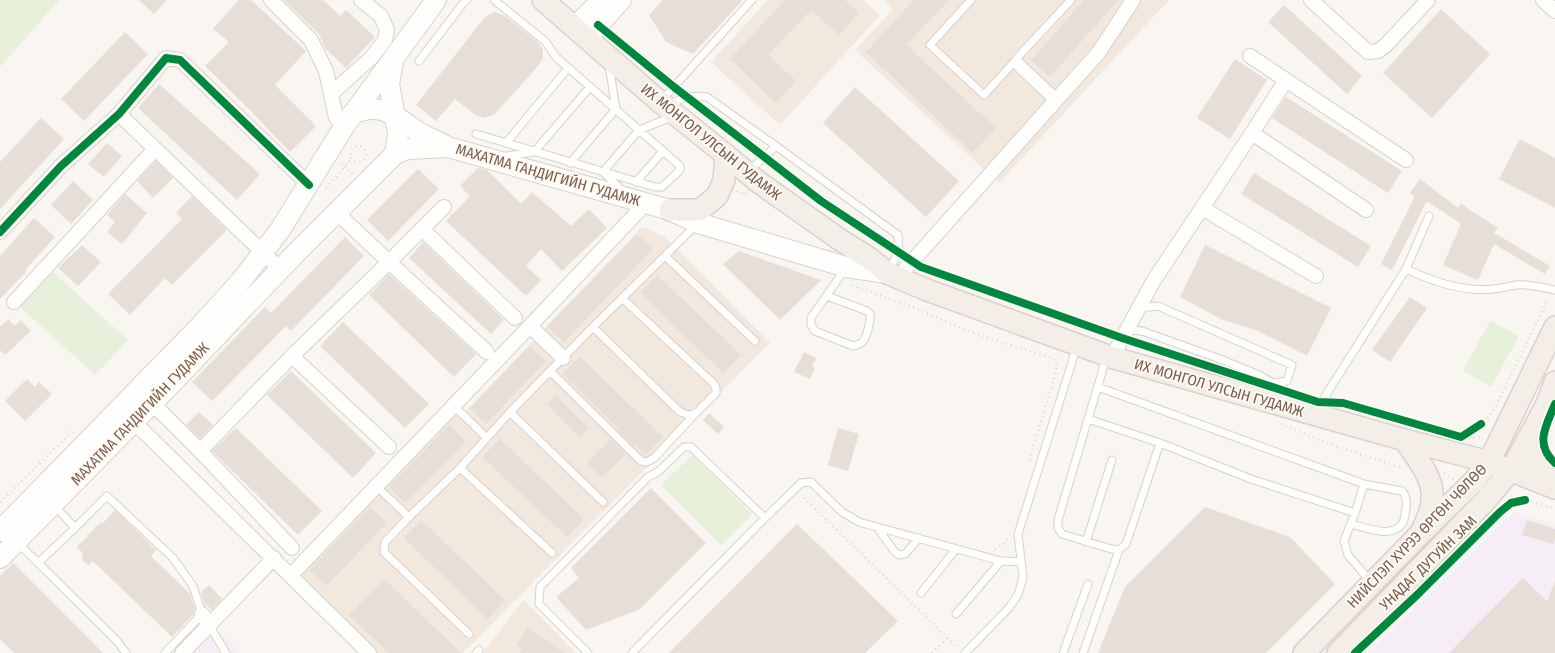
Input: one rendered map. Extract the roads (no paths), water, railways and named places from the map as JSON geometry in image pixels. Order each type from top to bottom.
[{"type":"main road","name":"МАХАТМА ГАНДИГИЙН ГУДАМЖ","points":[[0,558],[5,530],[204,322],[263,252],[280,230],[309,185],[348,120],[436,0]]},
{"type":"main road","name":"ИХ МОНГОЛ УЛСЫН ГУДАМЖ","points":[[543,0],[607,57],[747,173],[792,207],[892,275],[927,290],[1109,357],[1489,462],[1555,488]]},
{"type":"main road","points":[[581,32],[602,0]]},
{"type":"main road","points":[[581,32],[621,0]]},
{"type":"main road","points":[[394,58],[389,84],[398,133],[395,154]]},
{"type":"main road","points":[[348,120],[364,109],[380,110],[395,114],[420,133],[448,147]]},
{"type":"main road","name":"МАХАТМА ГАНДИГИЙН ГУДАМЖ","points":[[5,530],[53,504],[362,185],[395,154],[408,149],[448,147],[638,195],[670,210]]},
{"type":"main road","points":[[670,210],[700,210],[717,196],[724,180],[726,155]]},
{"type":"main road","name":"ИХ МОНГОЛ УЛСЫН ГУДАМЖ","points":[[670,210],[698,223],[842,274],[892,275]]},
{"type":"main road","name":"НИЙСЛЭЛ ХҮРЭЭ ӨРГӨН ЧӨЛӨӨ","points":[[1304,653],[1474,481],[1489,462],[1555,327]]},
{"type":"main road","name":"НИЙСЛЭЛ ХҮРЭЭ ӨРГӨН ЧӨЛӨӨ","points":[[1338,653],[1485,501],[1510,470],[1547,404],[1555,382]]},
{"type":"main road","points":[[1547,404],[1532,442],[1534,458],[1546,477],[1555,484]]},
{"type":"main road","points":[[1405,440],[1429,475],[1433,493],[1428,518],[1420,534]]},
{"type":"street","points":[[271,0],[311,40],[326,71],[336,118],[348,120]]},
{"type":"street","points":[[331,94],[372,57],[386,40],[387,30],[381,16],[361,0]]},
{"type":"street","points":[[892,275],[907,267],[1099,52],[1133,0]]},
{"type":"street","points":[[1311,0],[1368,52],[1378,51],[1386,45],[1428,0]]},
{"type":"street","points":[[1543,0],[1555,11]]},
{"type":"street","points":[[1250,56],[1406,160]]},
{"type":"street","points":[[0,232],[61,166],[118,114],[166,58],[180,60],[309,185]]},
{"type":"street","points":[[1109,357],[1118,346],[1154,280],[1286,80]]},
{"type":"street","points":[[118,114],[280,269]]},
{"type":"street","points":[[1252,133],[1366,210]]},
{"type":"street","points":[[14,302],[155,149]]},
{"type":"street","points":[[291,575],[530,326],[638,195]]},
{"type":"street","points":[[200,451],[292,356],[444,208]]},
{"type":"street","points":[[1202,208],[1316,276]]},
{"type":"street","points":[[336,212],[487,352]]},
{"type":"street","points":[[422,229],[515,318]]},
{"type":"street","points":[[530,326],[563,358]]},
{"type":"street","points":[[292,356],[389,447]]},
{"type":"street","points":[[151,402],[292,548]]},
{"type":"street","points":[[133,421],[369,653]]},
{"type":"street","points":[[182,653],[205,619],[274,558]]},
{"type":"lane","points":[[419,62],[467,0]]},
{"type":"lane","points":[[494,0],[545,41],[556,58],[680,166],[680,170],[662,187],[656,187],[638,195]]},
{"type":"lane","points":[[668,108],[752,0]]},
{"type":"lane","points":[[971,0],[930,45],[984,95],[1013,64],[1056,100]]},
{"type":"lane","points":[[1056,100],[1016,59],[1071,0]]},
{"type":"lane","points":[[607,57],[616,110]]},
{"type":"lane","points":[[506,143],[568,68]]},
{"type":"lane","points":[[491,159],[534,152],[590,87]]},
{"type":"lane","points":[[603,172],[639,130],[672,103],[687,97],[707,97],[898,235],[899,248],[892,275]]},
{"type":"lane","points":[[570,163],[616,110]]},
{"type":"lane","points":[[476,134],[603,172],[638,195]]},
{"type":"lane","points":[[747,173],[776,146]]},
{"type":"lane","points":[[638,195],[663,150]]},
{"type":"lane","points":[[603,172],[638,195]]},
{"type":"lane","points":[[1314,415],[1406,269],[1429,216]]},
{"type":"lane","points":[[470,634],[384,552],[385,542],[460,468],[510,412],[592,327],[698,223]]},
{"type":"lane","points":[[666,256],[755,341]]},
{"type":"lane","points":[[1406,269],[1447,285],[1493,289],[1516,285],[1536,286],[1554,290]]},
{"type":"lane","points":[[826,296],[867,311],[870,314],[871,319],[864,341],[853,346],[815,331],[811,325],[811,318],[826,296],[842,274]]},
{"type":"lane","points":[[550,371],[641,460],[647,462],[654,458],[716,393],[716,388],[713,383],[622,298]]},
{"type":"lane","points":[[1126,330],[1142,331],[1220,359],[1259,375],[1273,383],[1287,381],[1292,365],[1158,306],[1139,308]]},
{"type":"lane","points":[[592,327],[680,412],[689,415],[696,413]]},
{"type":"lane","points":[[965,653],[1008,610],[1018,595],[1023,577],[1018,534],[1076,345]]},
{"type":"lane","points":[[1109,357],[1088,419],[1058,520],[1058,528],[1062,534],[1119,550]]},
{"type":"lane","points":[[1098,387],[1364,484],[1402,491],[1405,494],[1407,503],[1403,523],[1396,530],[1386,531],[1351,524]]},
{"type":"lane","points":[[454,406],[487,438]]},
{"type":"lane","points":[[510,412],[602,502]]},
{"type":"lane","points":[[1088,419],[1160,442],[1251,479],[1355,513]]},
{"type":"lane","points":[[1083,653],[1119,550],[1126,544],[1160,442]]},
{"type":"lane","points":[[588,653],[539,604],[540,587],[648,477],[658,472],[684,447],[691,447],[765,518]]},
{"type":"lane","points":[[1086,542],[1112,460]]},
{"type":"lane","points":[[460,468],[552,553]]},
{"type":"lane","points":[[632,653],[801,483],[811,482],[842,512],[859,522],[1001,561],[1021,562]]},
{"type":"lane","points":[[1364,484],[1344,541],[1348,555],[1372,583]]},
{"type":"lane","points":[[376,486],[409,517]]},
{"type":"lane","points":[[38,563],[107,496],[173,558],[192,586],[205,619],[226,653]]},
{"type":"lane","points":[[53,504],[75,528]]},
{"type":"lane","points":[[877,527],[899,555],[905,554],[919,538]]},
{"type":"lane","points":[[5,530],[118,642],[126,653]]},
{"type":"lane","points":[[921,593],[956,549]]},
{"type":"lane","points":[[956,614],[1001,561]]},
{"type":"lane","points":[[1063,653],[1088,584]]},
{"type":"lane","points":[[165,653],[205,619]]}]
